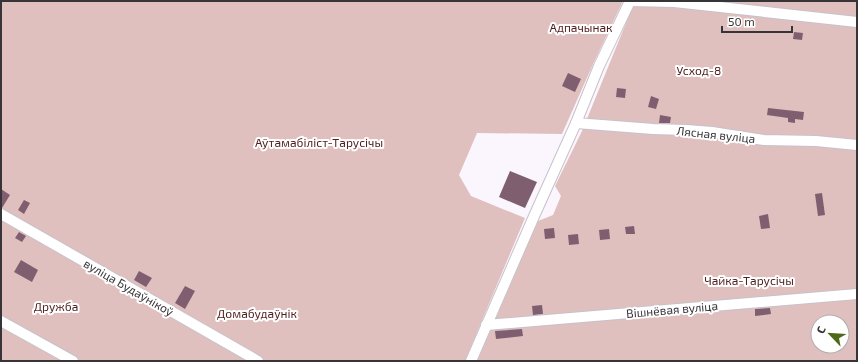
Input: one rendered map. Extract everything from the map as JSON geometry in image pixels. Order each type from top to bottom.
[{"type":"street","points":[[471,361],[576,123],[599,66],[630,1],[674,2],[857,22]]},
{"type":"street","name":"Лясная вуліца","points":[[576,123],[712,132],[764,140],[816,141],[857,145]]},
{"type":"street","name":"вуліца Будаўнікоў","points":[[1,214],[258,361]]},
{"type":"street","name":"Вішнёвая вуліца","points":[[486,325],[857,294]]},
{"type":"street","points":[[1,321],[72,361]]},
{"type":"green space","name":"Аўтамабіліст-Тарусічы","points":[[1,1],[623,1],[562,134],[477,133],[459,175],[471,196],[525,218],[465,361],[1,361]]},
{"type":"green space","points":[[635,1],[857,1],[857,361],[477,361],[538,221],[553,215],[561,196],[555,186],[582,131]]},
{"type":"building","points":[[794,32],[803,33],[802,40],[793,39]]},
{"type":"building","points":[[568,73],[581,79],[575,92],[562,86]]},
{"type":"building","points":[[617,88],[626,89],[625,98],[616,97]]},
{"type":"building","points":[[651,96],[659,99],[656,109],[648,107]]},
{"type":"building","points":[[768,108],[804,112],[803,120],[795,119],[795,123],[788,122],[788,118],[767,115]]},
{"type":"building","points":[[660,115],[671,117],[670,123],[659,123]]},
{"type":"building","points":[[510,171],[537,182],[525,208],[499,197]]},
{"type":"building","points":[[1,189],[10,195],[2,208],[1,208]]},
{"type":"building","points":[[822,193],[825,215],[818,216],[815,194]]},
{"type":"building","points":[[24,200],[30,203],[24,214],[18,210]]},
{"type":"building","points":[[768,214],[770,228],[761,229],[759,216]]},
{"type":"building","points":[[634,226],[635,234],[626,234],[625,227]]},
{"type":"building","points":[[554,228],[555,238],[545,239],[544,229]]},
{"type":"building","points":[[609,229],[610,239],[600,240],[599,230]]},
{"type":"building","points":[[19,232],[26,236],[22,242],[15,238]]},
{"type":"building","points":[[578,234],[579,244],[569,245],[568,235]]},
{"type":"building","points":[[21,260],[38,270],[32,282],[14,272]]},
{"type":"building","points":[[139,271],[152,278],[146,287],[134,280]]},
{"type":"building","points":[[185,286],[195,291],[185,309],[175,303]]},
{"type":"building","points":[[542,305],[543,314],[533,315],[532,306]]},
{"type":"building","points":[[770,308],[771,314],[755,316],[755,309]]},
{"type":"building","points":[[522,329],[523,336],[496,339],[495,331]]},
{"type":"park label","name":"Адпачынак","points":[[581,27]]},
{"type":"park label","name":"Усход-8","points":[[699,70]]},
{"type":"park label","name":"Чайка-Тарусічы","points":[[749,280]]},
{"type":"park label","name":"Дружба","points":[[56,306]]},
{"type":"park label","name":"Домабудаўнік","points":[[257,313]]}]
